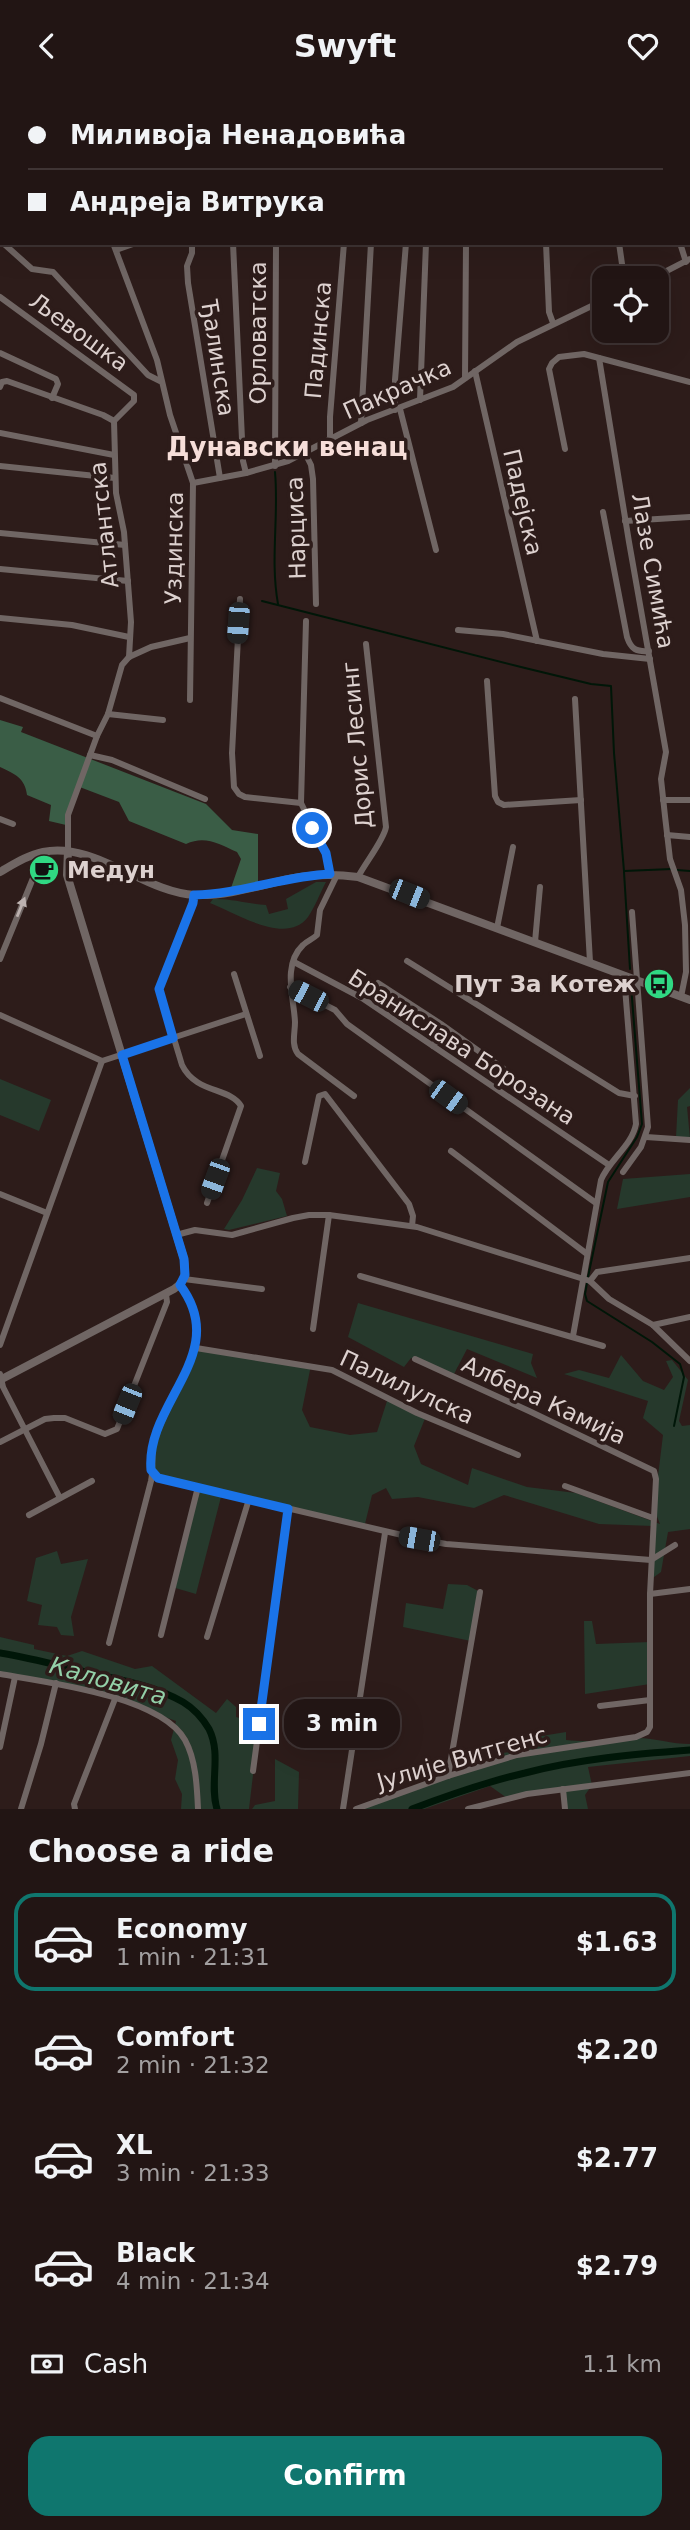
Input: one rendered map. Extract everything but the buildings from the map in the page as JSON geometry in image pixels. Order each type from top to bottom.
[{"type":"street","points":[[5,245],[32,269],[52,272],[148,375],[160,381]]},
{"type":"street","name":"Ђалинска","points":[[192,245],[187,266],[188,283],[220,478]]},
{"type":"street","points":[[233,245],[243,461],[246,473]]},
{"type":"street","name":"Орловатска","points":[[275,466],[276,245]]},
{"type":"street","name":"Падинска","points":[[330,440],[344,245]]},
{"type":"street","points":[[360,423],[371,245]]},
{"type":"street","points":[[405,245],[397,409],[436,550]]},
{"type":"street","points":[[420,400],[426,245]]},
{"type":"street","points":[[465,379],[466,245]]},
{"type":"street","points":[[545,245],[549,312],[553,323]]},
{"type":"street","points":[[619,245],[622,266]]},
{"type":"street","points":[[669,270],[688,261],[681,245]]},
{"type":"street","name":"Уздинска","points":[[114,247],[157,360],[160,381],[193,483],[190,638],[164,643],[130,657]]},
{"type":"street","name":"Љевошка","points":[[0,297],[100,368],[135,398],[114,421]]},
{"type":"street","name":"Пакрачка","points":[[193,483],[275,466],[305,453],[360,423],[453,387],[517,342],[592,305]]},
{"type":"street","points":[[0,353],[55,379],[58,384],[52,398]]},
{"type":"street","points":[[565,449],[550,366],[555,359],[568,354],[584,354],[690,382]]},
{"type":"street","name":"Лазе Симића","points":[[599,358],[666,752],[661,779],[670,859],[681,890],[688,925],[686,999]]},
{"type":"street","name":"Падејска","points":[[475,371],[537,641]]},
{"type":"street","points":[[0,387],[2,382],[7,381],[114,421]]},
{"type":"street","name":"Атлантска","points":[[114,421],[117,504],[122,517],[131,622],[130,657]]},
{"type":"street","points":[[0,433],[114,455]]},
{"type":"street","name":"Нарциса","points":[[305,453],[311,465],[313,479],[316,604]]},
{"type":"street","points":[[0,466],[115,478]]},
{"type":"street","points":[[603,512],[627,637],[632,648],[649,655]]},
{"type":"street","points":[[625,521],[690,517]]},
{"type":"street","points":[[0,533],[125,545]]},
{"type":"street","points":[[0,569],[128,581]]},
{"type":"street","points":[[240,599],[233,706],[234,787],[245,797],[301,803]]},
{"type":"street","points":[[0,618],[72,625],[129,637]]},
{"type":"street","points":[[306,621],[301,803],[334,874],[320,910],[317,935],[303,945],[294,963],[290,987],[296,1052],[354,1096]]},
{"type":"street","points":[[458,630],[503,634],[603,654],[649,655]]},
{"type":"street","points":[[190,638],[190,700]]},
{"type":"street","name":"Дорис Лесинг","points":[[358,877],[384,836],[386,827],[366,644]]},
{"type":"street","points":[[130,657],[120,671],[108,715],[96,736],[68,815],[67,875],[185,1265],[182,1282],[194,1309],[198,1330],[196,1349],[155,1440],[150,1465],[153,1473],[158,1478],[385,1533],[446,1544],[651,1560],[675,1545]]},
{"type":"street","points":[[487,681],[495,796],[498,802],[504,805],[581,800]]},
{"type":"street","points":[[0,698],[96,736]]},
{"type":"street","points":[[575,699],[590,963]]},
{"type":"street","points":[[108,715],[163,720]]},
{"type":"street","points":[[90,754],[112,760],[205,799]]},
{"type":"street","points":[[663,800],[690,800]]},
{"type":"street","points":[[0,819],[13,824]]},
{"type":"street","points":[[667,835],[690,837]]},
{"type":"street","points":[[497,927],[513,847]]},
{"type":"street","points":[[0,871],[38,853],[68,851],[160,886],[194,895],[237,892],[289,879],[334,874],[358,877],[686,999]]},
{"type":"street","points":[[0,959],[38,866],[38,853]]},
{"type":"street","points":[[535,942],[540,887]]},
{"type":"street","points":[[194,895],[159,989],[173,1038],[188,1075],[197,1083],[239,1102],[241,1106],[206,1203]]},
{"type":"street","points":[[623,1173],[646,1137],[648,1117],[635,980],[632,912]]},
{"type":"street","points":[[407,961],[619,1093],[635,1096]]},
{"type":"street","name":"Бранислава Борозана","points":[[294,963],[354,994],[609,1165]]},
{"type":"street","points":[[234,974],[260,1056]]},
{"type":"street","points":[[573,1336],[587,1280],[587,1254],[601,1180],[635,1130],[635,1096],[624,975]]},
{"type":"street","points":[[378,983],[508,1072]]},
{"type":"street","points":[[290,987],[335,1010],[347,1024],[596,1203]]},
{"type":"street","points":[[0,1016],[102,1061],[246,1014]]},
{"type":"street","points":[[433,1046],[445,1029]]},
{"type":"street","points":[[0,1345],[102,1061]]},
{"type":"street","points":[[305,1162],[319,1096],[326,1094],[409,1204],[413,1216],[412,1226]]},
{"type":"street","points":[[646,1137],[690,1140]]},
{"type":"street","points":[[451,1151],[587,1254]]},
{"type":"street","points":[[0,1194],[47,1213]]},
{"type":"street","points":[[176,1235],[194,1230],[232,1234],[309,1215],[329,1215],[412,1226],[587,1280],[608,1299],[653,1325],[690,1361]]},
{"type":"street","points":[[313,1329],[329,1215]]},
{"type":"street","points":[[587,1280],[597,1272],[690,1258]]},
{"type":"street","points":[[360,1276],[603,1346]]},
{"type":"street","points":[[60,1498],[0,1378],[166,1294],[182,1282],[262,1289]]},
{"type":"street","points":[[0,1442],[45,1419],[59,1417],[105,1434],[117,1429],[167,1302],[166,1294]]},
{"type":"street","points":[[653,1325],[690,1317]]},
{"type":"street","name":"Палилулска","points":[[196,1349],[332,1370],[417,1413],[518,1455]]},
{"type":"street","name":"Албера Камија","points":[[415,1359],[649,1468],[655,1474]]},
{"type":"street","points":[[108,1643],[153,1473]]},
{"type":"street","name":"Јулије Витгенс","points":[[356,1809],[517,1755],[648,1732],[655,1474]]},
{"type":"street","points":[[29,1515],[92,1481]]},
{"type":"street","points":[[565,1486],[653,1518]]},
{"type":"street","points":[[161,1635],[198,1487]]},
{"type":"street","points":[[207,1637],[249,1499]]},
{"type":"street","points":[[253,1771],[288,1509]]},
{"type":"street","points":[[343,1809],[385,1533]]},
{"type":"street","points":[[650,1594],[690,1589]]},
{"type":"street","points":[[448,1776],[480,1592]]},
{"type":"street","points":[[0,1674],[56,1683],[115,1699],[152,1712],[170,1722],[185,1740],[193,1761],[198,1809]]},
{"type":"street","points":[[0,1747],[15,1677]]},
{"type":"street","points":[[21,1809],[56,1683]]},
{"type":"street","points":[[75,1809],[74,1804],[115,1699]]},
{"type":"street","points":[[600,1706],[650,1700]]},
{"type":"street","points":[[468,1809],[507,1798],[690,1773]]},
{"type":"street","points":[[563,1789],[565,1809]]},
{"type":"green space","points":[[0,720],[23,727],[21,732],[206,804],[232,830],[258,834],[258,883],[231,888],[241,859],[237,852],[206,840],[186,844],[129,821],[119,802],[77,786],[66,825],[49,821],[51,805],[27,795],[22,781],[15,774],[0,767]]},
{"type":"green space","points":[[316,882],[326,882],[311,913],[299,925],[287,928],[260,925],[210,903],[213,899],[219,899],[266,905],[269,914],[288,909],[286,899]]},
{"type":"green space","points":[[0,1079],[51,1100],[39,1131],[0,1115]]},
{"type":"green space","points":[[690,1088],[690,1106],[687,1107],[690,1138],[676,1137],[678,1100]]},
{"type":"green space","points":[[257,1168],[280,1173],[276,1191],[282,1199],[287,1216],[224,1229],[242,1200]]},
{"type":"green space","points":[[690,1174],[690,1197],[617,1209],[623,1179]]},
{"type":"green space","points":[[358,1303],[533,1354],[531,1363],[537,1378],[467,1349],[453,1376],[411,1358],[404,1367],[348,1337]]},
{"type":"green space","points":[[196,1348],[311,1365],[302,1410],[310,1427],[350,1435],[377,1432],[388,1398],[426,1416],[414,1446],[421,1464],[468,1485],[472,1468],[527,1487],[576,1493],[660,1524],[654,1509],[663,1435],[643,1418],[648,1401],[564,1374],[579,1370],[609,1378],[621,1355],[643,1381],[664,1390],[673,1377],[666,1361],[672,1360],[688,1380],[679,1421],[682,1426],[690,1425],[690,1529],[668,1532],[661,1572],[650,1580],[653,1526],[599,1524],[504,1495],[474,1508],[418,1497],[392,1499],[386,1488],[372,1495],[364,1528],[222,1493],[196,1594],[172,1587],[197,1487],[153,1473],[152,1452]]},
{"type":"green space","points":[[57,1551],[61,1564],[88,1559],[71,1617],[74,1636],[61,1635],[57,1627],[38,1625],[42,1605],[27,1601],[36,1558]]},
{"type":"green space","points":[[448,1584],[467,1585],[480,1592],[471,1641],[403,1627],[406,1603],[443,1609]]},
{"type":"green space","points":[[584,1621],[592,1621],[596,1644],[650,1642],[650,1684],[585,1694]]},
{"type":"green space","points":[[0,1637],[34,1645],[34,1649],[67,1656],[82,1651],[135,1669],[152,1666],[216,1713],[227,1699],[236,1707],[236,1717],[259,1724],[249,1809],[181,1809],[182,1794],[175,1779],[178,1760],[171,1740],[176,1721],[115,1699],[0,1674]]},
{"type":"green space","points":[[566,1732],[566,1740],[641,1738],[690,1744],[690,1756],[588,1767],[592,1785],[585,1795],[588,1809],[565,1809],[562,1789],[507,1798],[490,1786],[424,1809],[354,1809],[491,1763],[503,1753],[524,1749],[523,1739]]},
{"type":"green space","points":[[275,1759],[299,1772],[298,1809],[252,1809],[255,1805],[275,1801]]},
{"type":"waterway","points":[[275,472],[275,571],[278,604]]},
{"type":"waterway","points":[[262,601],[525,668],[591,684],[611,686],[624,871],[672,869]]},
{"type":"waterway","points":[[677,870],[690,871]]},
{"type":"waterway","points":[[624,872],[630,969]]},
{"type":"waterway","points":[[588,1277],[608,1182],[637,1137],[642,1124],[631,986]]},
{"type":"waterway","points":[[587,1283],[587,1301],[652,1342],[680,1364],[684,1377],[674,1426]]},
{"type":"waterway","name":"Каловита","points":[[0,1653],[138,1684],[187,1704],[204,1721],[213,1739],[217,1809]]},
{"type":"waterway","name":"Каловита","points":[[412,1809],[482,1785],[545,1768],[607,1758],[690,1750]]},
{"type":"place","name":"Медун","points":[[44,870]]},
{"type":"place","name":"Пут За Котеж","points":[[659,984]]},
{"type":"district","name":"Дунавски венац","points":[[287,447]]},
{"type":"route","points":[[259,1724],[288,1509],[158,1478],[151,1470],[152,1452],[159,1428],[196,1349],[198,1330],[194,1309],[180,1285],[185,1275],[184,1259],[122,1055],[173,1038],[159,989],[194,895],[237,892],[289,879],[330,874],[326,853],[312,828]]}]
